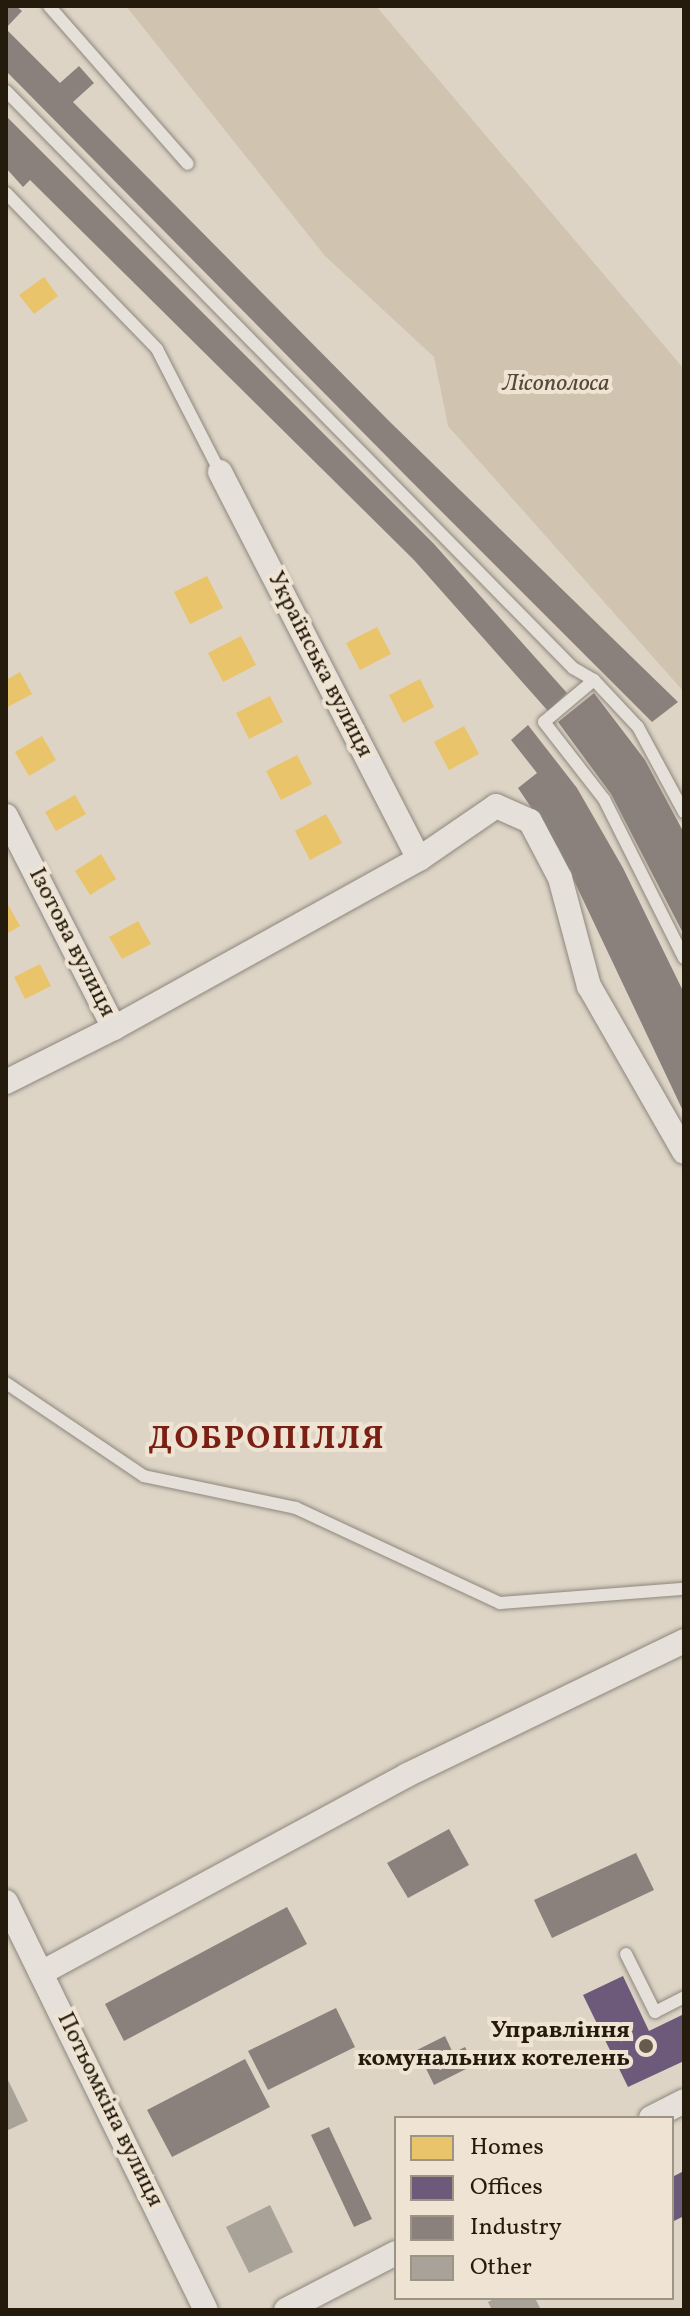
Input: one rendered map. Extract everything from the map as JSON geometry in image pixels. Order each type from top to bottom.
[{"type":"street","name":"Українська вулиця","points":[[220,472],[419,859]]},
{"type":"street","points":[[6,1082],[114,1028],[419,859],[496,806],[530,821],[560,878],[589,986],[684,1152]]},
{"type":"street","name":"Ізотова вулиця","points":[[6,816],[114,1028]]},
{"type":"street","points":[[41,1973],[407,1775],[684,1641]]},
{"type":"street","name":"Потьомкіна вулиця","points":[[7,1911],[41,1973],[206,2310]]},
{"type":"street","points":[[655,2116],[684,2101]]},
{"type":"street","points":[[286,2310],[394,2254]]},
{"type":"lane","points":[[49,6],[188,164]]},
{"type":"lane","points":[[6,91],[573,668],[594,680],[638,727],[684,812]]},
{"type":"lane","points":[[6,193],[157,349],[220,472]]},
{"type":"lane","points":[[594,680],[544,722],[604,799],[684,958]]},
{"type":"lane","points":[[6,1383],[144,1476],[296,1508],[500,1603],[684,1589]]},
{"type":"lane","points":[[626,1954],[655,2012],[684,1997]]},
{"type":"green space","name":"Лісополоса","points":[[126,6],[376,6],[684,369],[684,692],[448,426],[434,357],[325,256]]},
{"type":"building: Homes","points":[[44,277],[58,296],[34,314],[19,295]]},
{"type":"building: Homes","points":[[207,576],[223,608],[190,624],[174,592]]},
{"type":"building: Homes","points":[[377,627],[391,654],[360,670],[346,643]]},
{"type":"building: Homes","points":[[241,636],[256,665],[223,682],[208,653]]},
{"type":"building: Homes","points":[[20,672],[32,694],[6,708],[6,680]]},
{"type":"building: Homes","points":[[420,679],[434,707],[403,723],[389,695]]},
{"type":"building: Homes","points":[[270,696],[283,722],[249,739],[236,713]]},
{"type":"building: Homes","points":[[464,726],[479,754],[449,770],[434,742]]},
{"type":"building: Homes","points":[[42,736],[56,760],[29,776],[15,752]]},
{"type":"building: Homes","points":[[297,755],[312,784],[281,800],[266,771]]},
{"type":"building: Homes","points":[[75,795],[86,814],[56,831],[45,812]]},
{"type":"building: Homes","points":[[326,814],[342,843],[310,860],[295,831]]},
{"type":"building: Homes","points":[[101,854],[116,879],[90,895],[75,871]]},
{"type":"building: Homes","points":[[6,901],[20,926],[6,934]]},
{"type":"building: Homes","points":[[138,921],[151,944],[122,959],[109,937]]},
{"type":"building: Homes","points":[[40,964],[51,986],[25,999],[14,977]]},
{"type":"building: Offices","name":"Управління комунальних котелень","points":[[623,1976],[649,2031],[684,2014],[684,2061],[628,2087],[583,1995]]},
{"type":"building: Offices","points":[[684,2171],[684,2216],[674,2221],[674,2176]]},
{"type":"building: Industry","points":[[6,6],[16,6],[22,11],[6,28]]},
{"type":"building: Industry","points":[[6,29],[60,83],[79,66],[94,83],[73,102],[389,421],[678,702],[652,722],[408,478],[6,71]]},
{"type":"building: Industry","points":[[6,116],[434,544],[567,693],[548,711],[414,560],[30,180],[23,187],[6,168]]},
{"type":"building: Industry","points":[[594,693],[645,760],[684,833],[684,935],[611,794],[558,722]]},
{"type":"building: Industry","points":[[528,725],[577,788],[623,868],[684,993],[684,1113],[559,849],[518,788],[537,773],[511,740]]},
{"type":"building: Industry","points":[[449,1829],[469,1865],[408,1898],[387,1863]]},
{"type":"building: Industry","points":[[636,1853],[654,1890],[552,1938],[534,1900]]},
{"type":"building: Industry","points":[[287,1907],[307,1944],[124,2041],[105,2004]]},
{"type":"building: Industry","points":[[336,2008],[355,2047],[268,2090],[248,2051]]},
{"type":"building: Industry","points":[[445,2036],[453,2053],[465,2047],[474,2065],[434,2085],[417,2050]]},
{"type":"building: Industry","points":[[245,2059],[270,2107],[172,2157],[147,2110]]},
{"type":"building: Industry","points":[[329,2127],[372,2219],[354,2227],[311,2135]]},
{"type":"building: Other","points":[[6,2076],[28,2121],[6,2131]]},
{"type":"building: Other","points":[[270,2205],[293,2252],[249,2273],[226,2227]]},
{"type":"building: Other","points":[[536,2300],[541,2310],[492,2310],[488,2302]]},
{"type":"place","name":"Управління комунальних котелень","points":[[646,2046]]},
{"type":"district","name":"ДОБРОПІЛЛЯ","points":[[267,1440]]}]
